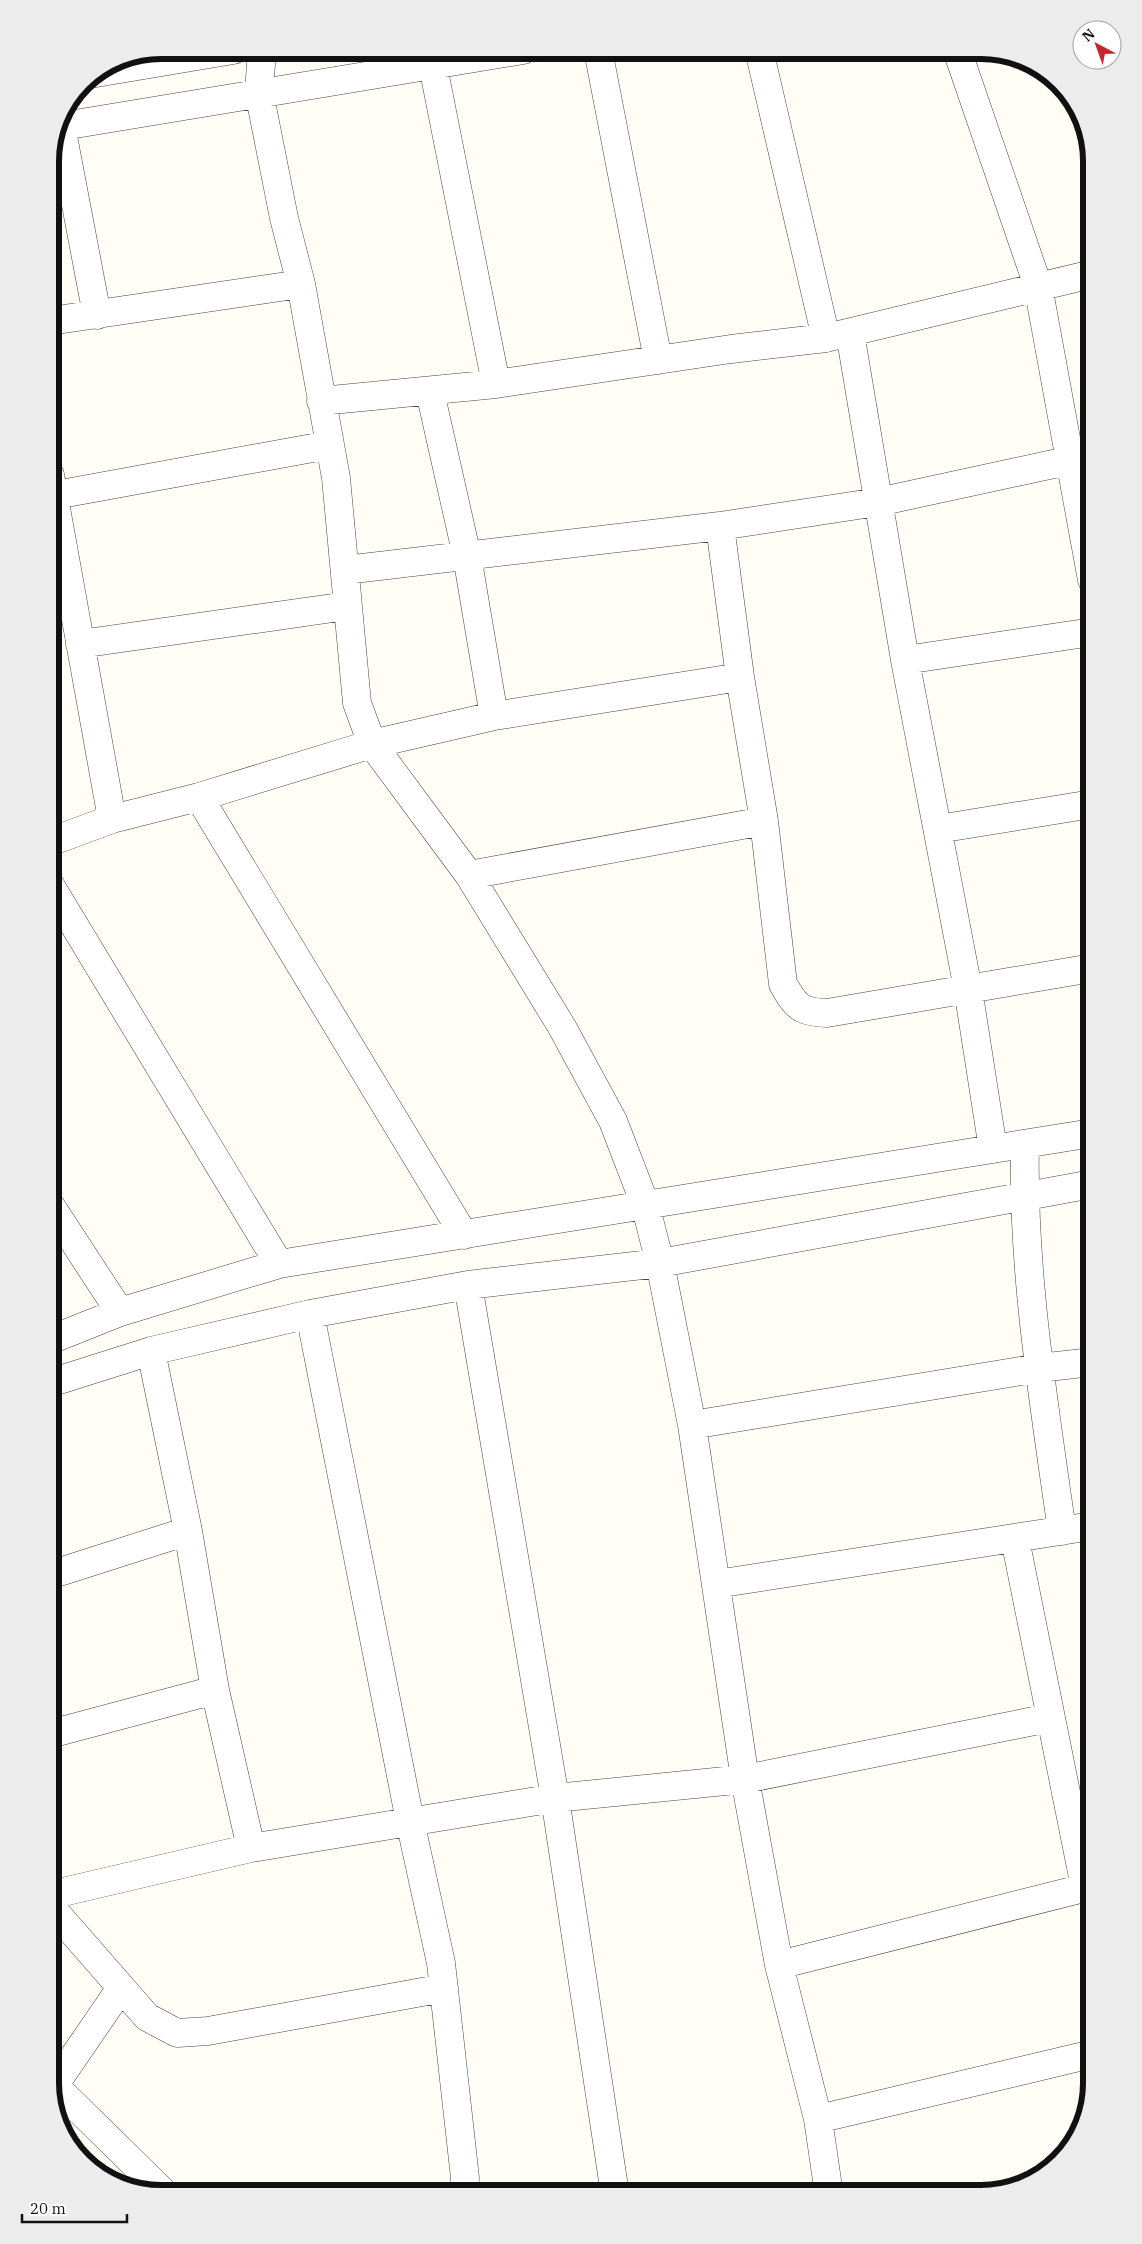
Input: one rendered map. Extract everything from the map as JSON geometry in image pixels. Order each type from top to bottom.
[{"type":"street","points":[[114,70],[179,59]]},
{"type":"street","points":[[261,59],[259,92],[284,218],[301,284],[336,478],[357,703],[372,744],[469,875],[562,1027],[613,1121],[645,1204],[660,1263],[692,1425],[746,1779],[779,1965],[818,2119],[828,2185]]},
{"type":"street","points":[[65,125],[259,92],[472,59]]},
{"type":"street","points":[[600,59],[658,360]]},
{"type":"street","points":[[761,59],[838,336],[878,502],[905,660],[968,989],[993,1149]]},
{"type":"street","points":[[960,59],[1038,286],[1083,512]]},
{"type":"street","points":[[433,66],[496,384]]},
{"type":"street","points":[[61,138],[97,315]]},
{"type":"street","points":[[321,401],[430,392],[496,384],[838,336],[1083,276]]},
{"type":"street","points":[[59,320],[301,284]]},
{"type":"street","points":[[430,392],[467,556],[494,716]]},
{"type":"street","points":[[59,487],[329,445]]},
{"type":"street","points":[[345,570],[720,526],[878,502],[1072,460]]},
{"type":"street","points":[[720,526],[740,677],[764,821],[783,984],[793,1001],[808,1012],[827,1013],[1083,970]]},
{"type":"street","points":[[59,576],[61,598],[80,644],[112,818]]},
{"type":"street","points":[[80,644],[347,606]]},
{"type":"street","points":[[905,660],[1083,633]]},
{"type":"street","points":[[59,839],[112,818],[198,798],[372,744],[494,716],[740,677]]},
{"type":"street","points":[[198,798],[464,1235]]},
{"type":"street","points":[[938,830],[1083,806]]},
{"type":"street","points":[[469,875],[764,821]]},
{"type":"street","points":[[59,900],[279,1264]]},
{"type":"street","points":[[59,1336],[120,1312],[279,1264],[1083,1134]]},
{"type":"street","points":[[1025,1144],[1024,1196],[1039,1368],[1062,1531]]},
{"type":"street","points":[[59,1380],[151,1352],[310,1314],[468,1285],[660,1263],[1083,1186]]},
{"type":"street","points":[[59,1219],[120,1312]]},
{"type":"street","points":[[468,1285],[555,1798],[614,2185]]},
{"type":"street","points":[[310,1314],[410,1820],[441,1963],[465,2178],[464,2185]]},
{"type":"street","points":[[151,1352],[188,1531],[215,1690],[251,1848]]},
{"type":"street","points":[[692,1425],[1039,1368],[1083,1363]]},
{"type":"street","points":[[716,1584],[1083,1528]]},
{"type":"street","points":[[59,1572],[188,1531]]},
{"type":"street","points":[[1015,1539],[1049,1718],[1083,1864]]},
{"type":"street","points":[[59,1732],[215,1690]]},
{"type":"street","points":[[59,1893],[251,1848],[410,1820],[555,1798],[746,1779],[1049,1718]]},
{"type":"street","points":[[779,1965],[1083,1887]]},
{"type":"street","points":[[59,1916],[147,2017],[177,2032],[208,2031],[444,1988]]},
{"type":"street","points":[[59,2079],[121,1988]]},
{"type":"street","points":[[818,2119],[1083,2056]]},
{"type":"street","points":[[60,2094],[155,2185]]}]
